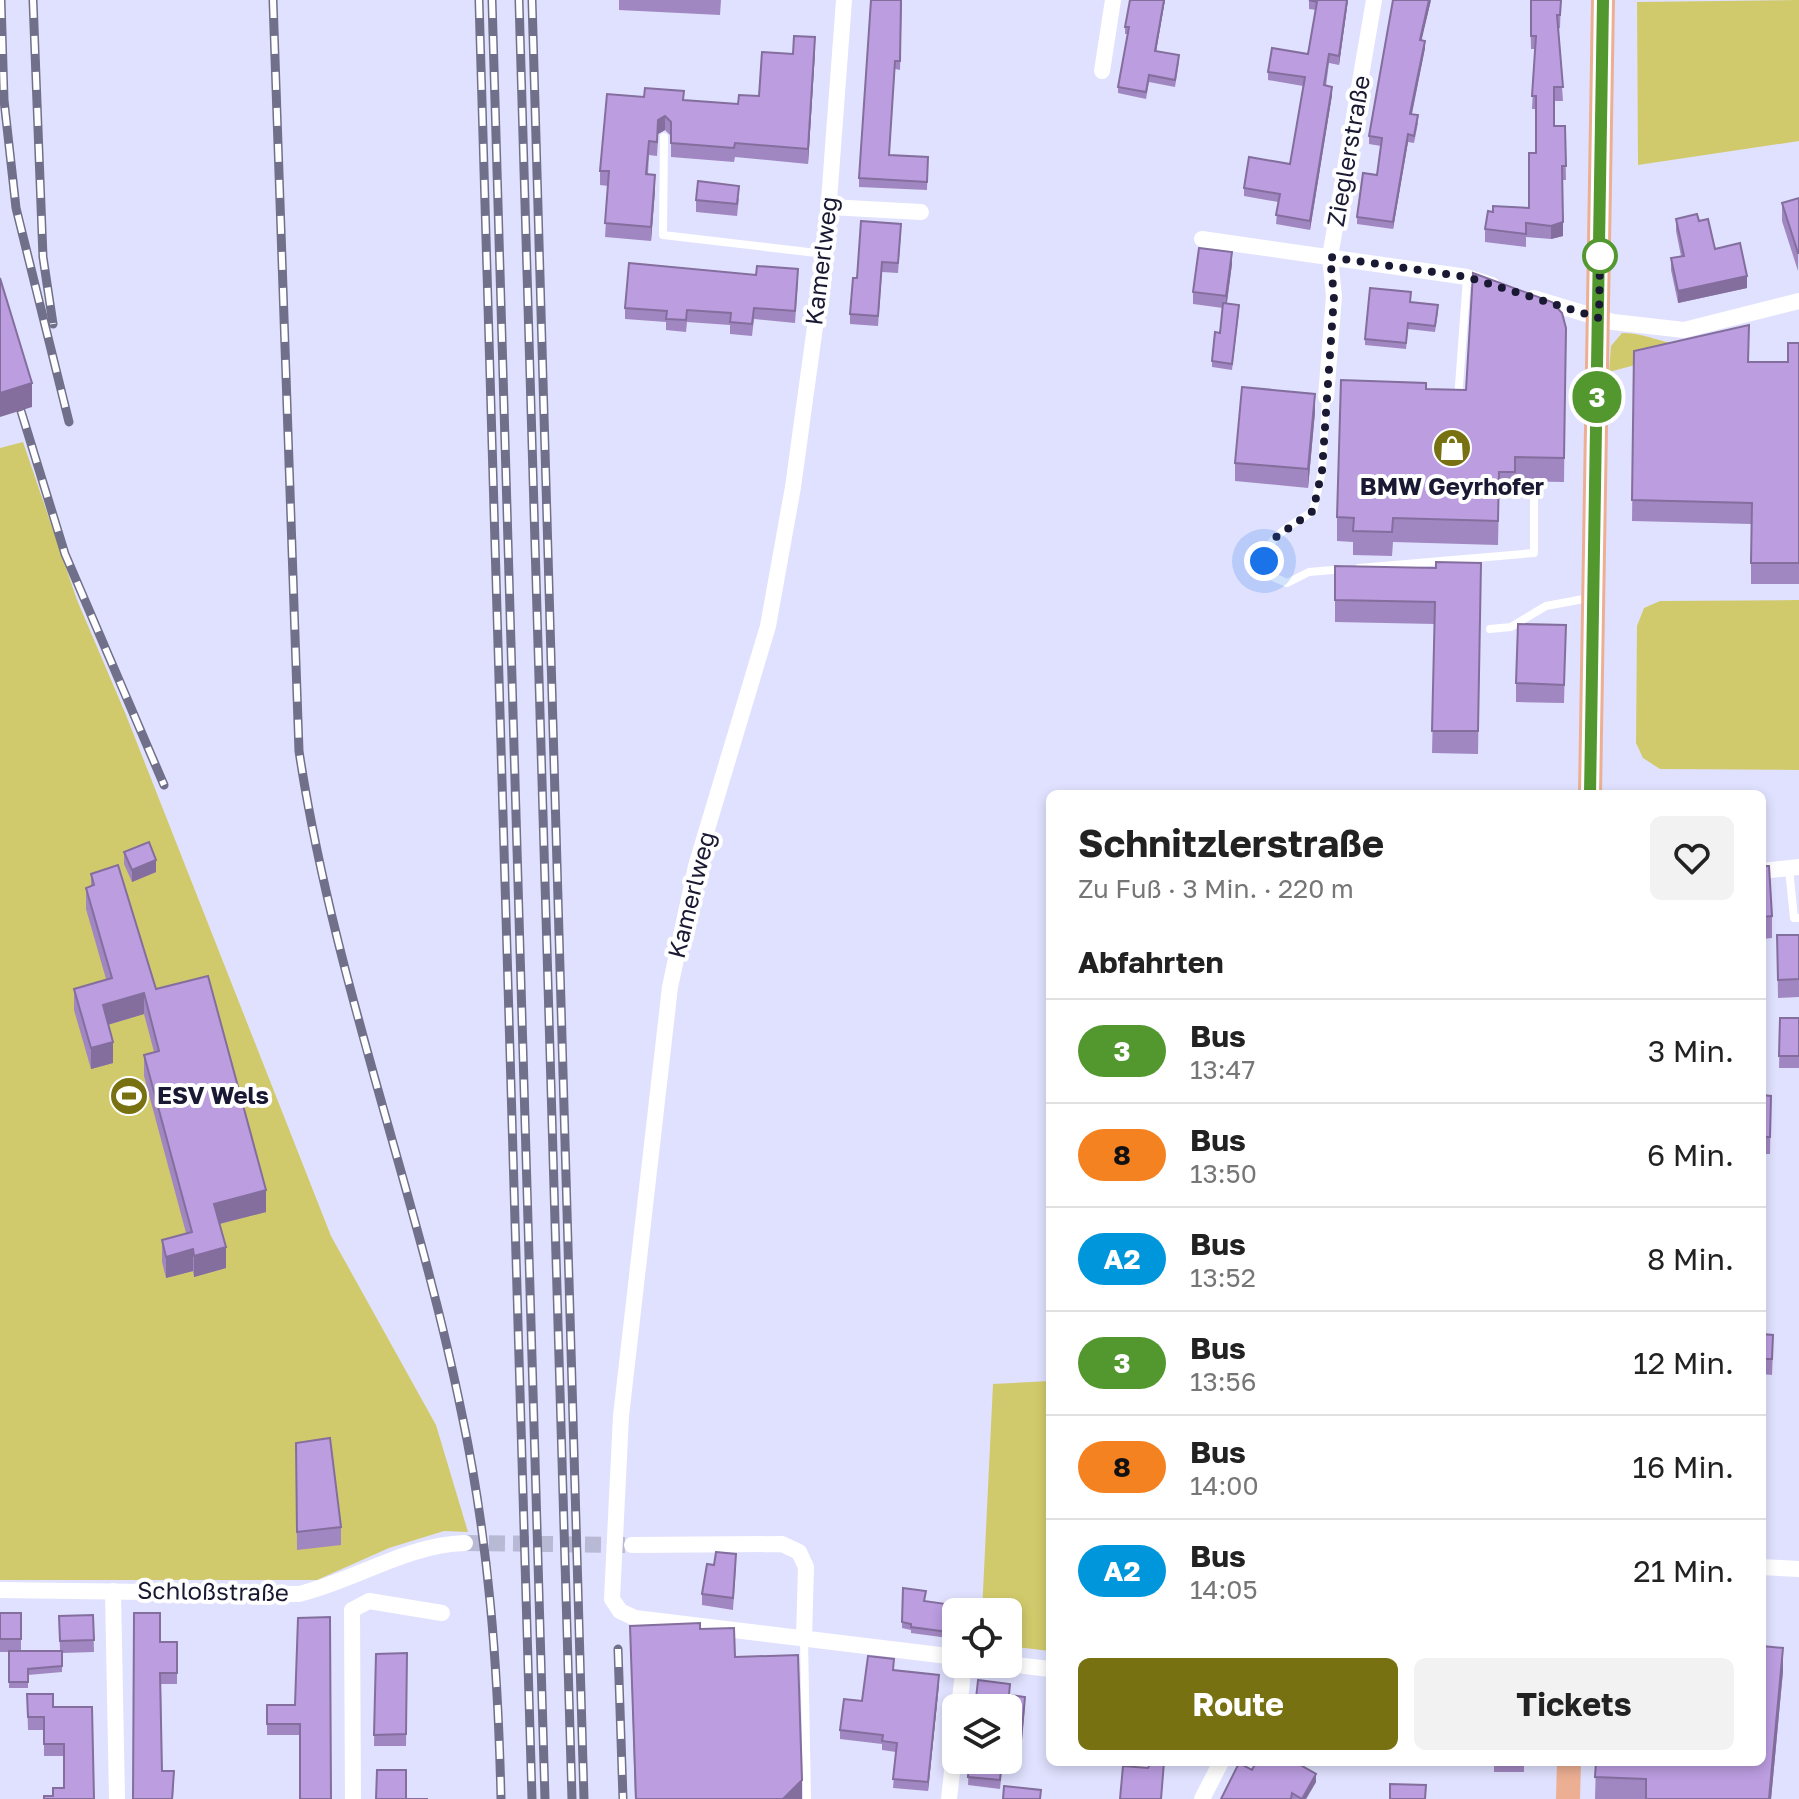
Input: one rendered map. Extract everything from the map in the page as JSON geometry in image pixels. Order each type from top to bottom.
[{"type":"main road","points":[[1590,790],[1603,0]]},
{"type":"main road","points":[[1568,1799],[1569,1766]]},
{"type":"street","name":"Kamerlweg","points":[[804,1639],[635,1618],[620,1611],[612,1599],[621,1416],[670,987],[696,866],[768,626],[793,487],[830,207],[844,0]]},
{"type":"street","points":[[1102,71],[1113,0]]},
{"type":"street","name":"Zieglerstraße","points":[[1326,397],[1334,296],[1330,257],[1374,0]]},
{"type":"street","points":[[830,207],[921,212]]},
{"type":"street","points":[[1202,239],[1467,277],[1599,318],[1684,330],[1799,301]]},
{"type":"street","points":[[1766,871],[1794,868]]},
{"type":"street","name":"Schloßstraße","points":[[0,1590],[299,1594],[334,1586],[399,1555],[438,1544],[465,1543]]},
{"type":"street","points":[[632,1545],[782,1544],[799,1552],[806,1567],[804,1639],[942,1655]]},
{"type":"street","points":[[1766,1567],[1799,1569]]},
{"type":"street","points":[[113,1591],[117,1799]]},
{"type":"street","points":[[353,1799],[352,1610],[369,1601],[442,1613]]},
{"type":"street","points":[[1022,1666],[1046,1669]]},
{"type":"street","points":[[1202,1799],[1219,1766]]},
{"type":"street","points":[[949,1799],[952,1774]]},
{"type":"lane","points":[[664,137],[663,235],[825,254]]},
{"type":"lane","points":[[1441,401],[1456,401],[1461,396],[1467,277]]},
{"type":"lane","points":[[1326,397],[1322,471],[1313,511],[1269,542],[1264,561],[1271,576],[1287,583],[1309,572],[1534,553],[1534,493]]},
{"type":"lane","points":[[1490,629],[1511,627],[1546,606],[1593,598]]},
{"type":"lane","points":[[1794,868],[1794,918],[1799,918]]},
{"type":"lane","points":[[804,1639],[807,1799]]},
{"type":"shaded area","points":[[1799,0],[1799,141],[1638,165],[1637,2]]},
{"type":"shaded area","points":[[1622,333],[1679,345],[1680,353],[1609,372],[1611,346]]},
{"type":"shaded area","name":"ESV Wels","points":[[23,442],[77,600],[126,715],[331,1236],[436,1425],[468,1532],[444,1531],[389,1548],[317,1580],[0,1580],[0,448]]},
{"type":"shaded area","points":[[1799,600],[1799,770],[1660,769],[1643,758],[1636,743],[1637,626],[1644,608],[1660,601]]},
{"type":"shaded area","points":[[1046,1381],[1046,1651],[1022,1648],[1022,1598],[983,1598],[993,1384]]},
{"type":"building","points":[[871,0],[901,0],[900,61],[895,61],[889,155],[928,157],[927,182],[859,178]]},
{"type":"building","points":[[1130,0],[1164,0],[1155,51],[1179,55],[1175,80],[1149,75],[1146,92],[1118,87],[1129,27],[1125,27]]},
{"type":"building","points":[[1309,0],[1347,0],[1339,56],[1329,54],[1324,85],[1332,87],[1310,221],[1276,215],[1280,194],[1244,188],[1249,157],[1290,164],[1305,77],[1268,72],[1272,48],[1308,54],[1317,2]]},
{"type":"building","points":[[1393,0],[1429,0],[1420,40],[1425,41],[1410,114],[1418,115],[1414,136],[1408,134],[1393,222],[1357,217],[1363,173],[1377,175],[1382,138],[1369,136]]},
{"type":"building","points":[[1531,0],[1561,0],[1560,15],[1557,15],[1563,87],[1554,87],[1554,126],[1565,126],[1566,166],[1562,166],[1563,222],[1551,226],[1526,223],[1526,234],[1485,229],[1488,211],[1493,212],[1493,206],[1529,208],[1529,153],[1536,153],[1536,96],[1532,96],[1536,36],[1531,36]]},
{"type":"building","points":[[794,36],[815,37],[808,149],[735,143],[734,148],[671,143],[671,122],[665,116],[658,120],[657,142],[649,141],[646,174],[655,175],[651,227],[605,223],[609,171],[600,171],[607,94],[644,97],[645,88],[684,91],[683,100],[738,104],[739,95],[759,96],[762,52],[793,54]]},
{"type":"building","points":[[698,181],[739,186],[737,204],[696,200]]},
{"type":"building","points":[[1799,198],[1799,253],[1798,253],[1782,203]]},
{"type":"building","points":[[1697,214],[1699,221],[1708,219],[1715,249],[1740,243],[1747,276],[1678,291],[1671,258],[1684,256],[1676,219]]},
{"type":"building","points":[[861,221],[901,224],[898,263],[882,262],[878,316],[850,314],[853,278],[857,278]]},
{"type":"building","points":[[1199,248],[1232,252],[1226,296],[1193,292]]},
{"type":"building","points":[[629,263],[756,275],[757,266],[798,269],[795,311],[754,308],[752,324],[730,322],[731,313],[687,310],[686,320],[666,319],[667,311],[625,308]]},
{"type":"building","name":"BMW Geyrhofer","points":[[1473,273],[1552,302],[1562,313],[1566,328],[1564,458],[1515,457],[1515,472],[1499,472],[1498,521],[1393,518],[1392,532],[1353,531],[1354,518],[1337,517],[1341,380],[1426,383],[1426,389],[1466,390]]},
{"type":"building","points":[[0,278],[32,383],[0,393]]},
{"type":"building","points":[[1370,288],[1411,292],[1410,302],[1438,305],[1435,326],[1408,323],[1406,343],[1365,339]]},
{"type":"building","points":[[1223,303],[1239,305],[1232,364],[1212,361],[1215,332],[1220,333]]},
{"type":"building","points":[[1749,325],[1748,362],[1788,362],[1788,343],[1799,343],[1799,563],[1751,563],[1752,503],[1632,500],[1634,351]]},
{"type":"building","points":[[1242,387],[1315,394],[1308,469],[1235,463]]},
{"type":"building","points":[[1436,562],[1481,563],[1478,731],[1432,731],[1435,602],[1335,600],[1335,566],[1436,568]]},
{"type":"building","points":[[1518,624],[1566,625],[1564,685],[1516,683]]},
{"type":"building","points":[[149,842],[156,860],[132,870],[124,852]]},
{"type":"building","points":[[118,865],[156,989],[208,976],[266,1190],[214,1204],[226,1247],[194,1256],[193,1249],[166,1257],[162,1240],[192,1232],[144,1055],[159,1051],[144,993],[103,1005],[113,1042],[91,1048],[74,989],[112,978],[86,888],[94,885],[91,874]]},
{"type":"building","points":[[1766,866],[1769,866],[1772,916],[1766,917]]},
{"type":"building","points":[[1777,935],[1799,935],[1799,979],[1778,980]]},
{"type":"building","points":[[1780,1018],[1799,1018],[1799,1056],[1779,1056]]},
{"type":"building","points":[[1766,1095],[1771,1096],[1770,1137],[1766,1137]]},
{"type":"building","points":[[1766,1334],[1773,1335],[1772,1359],[1766,1359]]},
{"type":"building","points":[[330,1438],[341,1527],[297,1532],[296,1443]]},
{"type":"building","points":[[716,1552],[736,1554],[733,1598],[702,1594],[707,1564],[714,1565]]},
{"type":"building","points":[[903,1588],[926,1591],[924,1601],[942,1604],[942,1631],[911,1627],[911,1624],[902,1622]]},
{"type":"building","points":[[0,1613],[21,1613],[21,1639],[0,1639]]},
{"type":"building","points":[[134,1613],[160,1613],[160,1642],[177,1642],[177,1673],[160,1673],[162,1771],[174,1771],[172,1799],[133,1799]]},
{"type":"building","points":[[93,1615],[94,1640],[60,1641],[59,1616]]},
{"type":"building","points":[[330,1617],[331,1799],[300,1799],[300,1724],[267,1724],[267,1705],[295,1705],[298,1618]]},
{"type":"building","points":[[700,1623],[700,1629],[734,1628],[735,1657],[798,1655],[802,1780],[783,1799],[636,1799],[630,1626]]},
{"type":"building","points":[[1766,1646],[1783,1648],[1769,1799],[1646,1799],[1646,1779],[1595,1777],[1596,1766],[1766,1766]]},
{"type":"building","points":[[9,1651],[62,1651],[62,1666],[28,1669],[28,1682],[9,1682]]},
{"type":"building","points":[[407,1653],[406,1734],[374,1735],[376,1654]]},
{"type":"building","points":[[868,1656],[894,1659],[893,1670],[939,1675],[928,1782],[893,1779],[897,1743],[882,1741],[883,1735],[840,1730],[844,1699],[862,1701]]},
{"type":"building","points":[[978,1680],[1010,1684],[1009,1694],[976,1694]]},
{"type":"building","points":[[27,1694],[53,1694],[53,1707],[92,1707],[94,1799],[44,1799],[44,1796],[53,1796],[53,1788],[64,1788],[64,1744],[44,1744],[44,1717],[28,1717]]},
{"type":"building","points":[[1022,1697],[1025,1697],[1022,1729]]},
{"type":"building","points":[[1123,1766],[1164,1766],[1161,1799],[1120,1799]]},
{"type":"building","points":[[1238,1766],[1252,1770],[1254,1766],[1302,1766],[1316,1774],[1302,1799],[1292,1793],[1291,1799],[1221,1799]]},
{"type":"building","points":[[377,1770],[406,1770],[406,1799],[376,1799]]},
{"type":"building","points":[[968,1774],[1001,1774],[1000,1780],[968,1777]]},
{"type":"building","points":[[1390,1784],[1426,1785],[1425,1799],[1390,1799]]},
{"type":"building","points":[[1004,1786],[1041,1790],[1040,1799],[1003,1799]]},
{"type":"tunnel","points":[[465,1543],[627,1545]]},
{"type":"railway","points":[[1,0],[4,100],[16,208],[69,422]]},
{"type":"railway","points":[[33,0],[43,257],[53,324]]},
{"type":"railway","points":[[273,0],[299,751],[332,919],[422,1249],[462,1415],[479,1510],[490,1606],[501,1799]]},
{"type":"railway","points":[[479,0],[532,1799]]},
{"type":"railway","points":[[492,0],[545,1799]]},
{"type":"railway","points":[[519,0],[572,1799]]},
{"type":"railway","points":[[532,0],[584,1799]]},
{"type":"railway","points":[[21,411],[65,554],[164,785]]},
{"type":"railway","points":[[618,1649],[623,1799]]},
{"type":"bus line","name":"3","points":[[1590,790],[1603,0]]},
{"type":"place","name":"BMW Geyrhofer","points":[[1452,448]]},
{"type":"place","name":"ESV Wels","points":[[129,1096]]},
{"type":"route","points":[[1264,561],[1269,542],[1313,511],[1322,471],[1334,296],[1330,257],[1467,277],[1599,318],[1600,256]]}]
